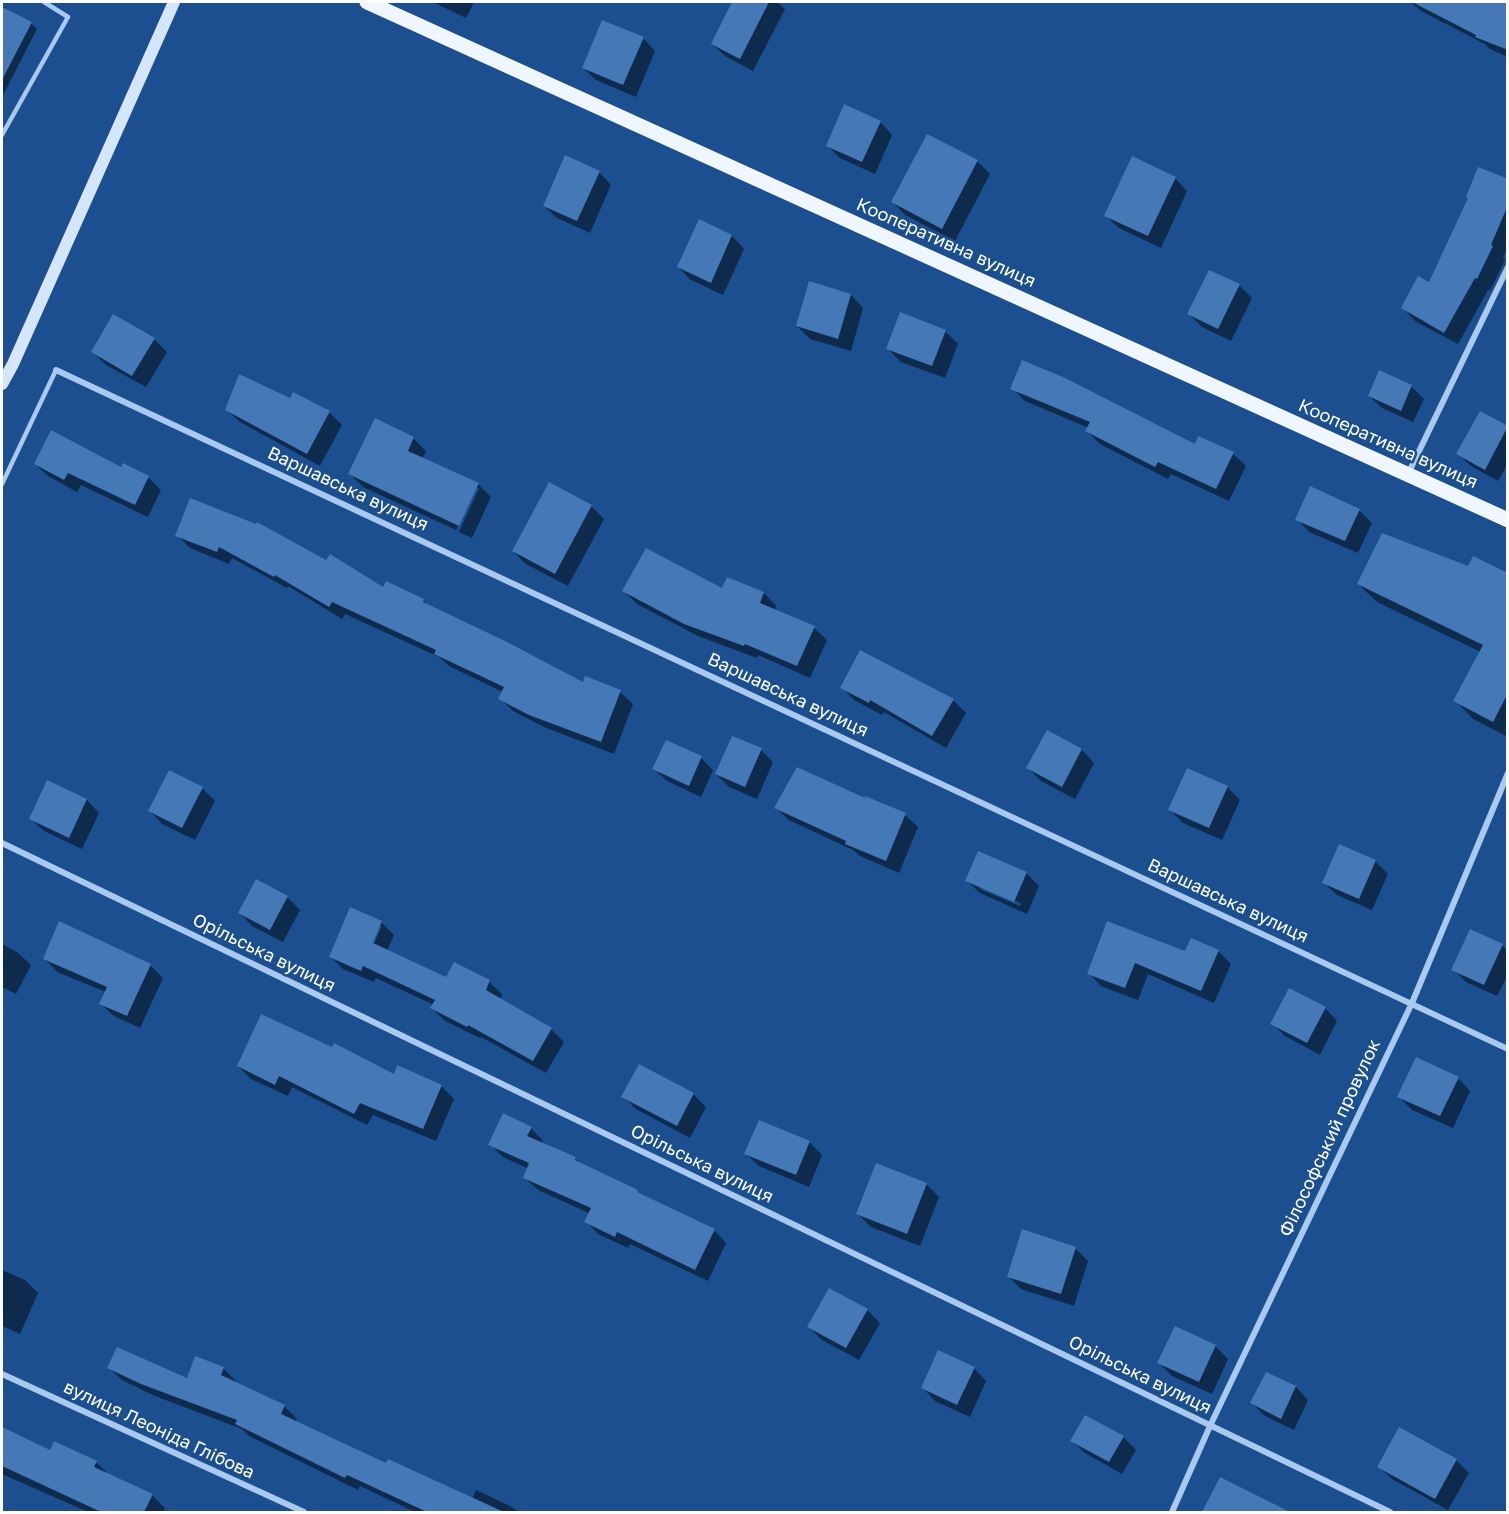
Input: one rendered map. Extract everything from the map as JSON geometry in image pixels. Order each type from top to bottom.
[{"type":"main road","name":"Кооперативна вулиця","points":[[368,2],[1508,520]]},
{"type":"street","points":[[2,384],[13,364],[174,2]]},
{"type":"street","points":[[1408,475],[1508,267]]},
{"type":"street","name":"Варшавська вулиця","points":[[56,369],[1508,1049]]},
{"type":"street","name":"Філософський провулок","points":[[1172,1512],[1210,1426],[1412,1003],[1508,773]]},
{"type":"street","name":"Орільська вулиця","points":[[2,843],[1390,1512]]},
{"type":"street","name":"вулиця Леоніда Глібова","points":[[2,1374],[304,1512]]},
{"type":"lane","points":[[2,135],[68,17],[44,2]]},
{"type":"lane","points":[[2,484],[56,369]]},
{"type":"building","points":[[732,2],[769,2],[740,59],[711,44]]},
{"type":"building","points":[[1412,2],[1508,2],[1508,50],[1475,37],[1476,35]]},
{"type":"building","points":[[2,7],[32,22],[2,80]]},
{"type":"building","points":[[602,20],[644,37],[623,85],[582,68]]},
{"type":"building","points":[[844,104],[881,121],[862,162],[826,146]]},
{"type":"building","points":[[927,134],[978,160],[942,229],[891,202]]},
{"type":"building","points":[[565,155],[600,171],[577,221],[543,206]]},
{"type":"building","points":[[1132,156],[1176,177],[1148,236],[1104,216]]},
{"type":"building","points":[[1478,167],[1508,179],[1508,205],[1491,245],[1493,246],[1477,279],[1475,278],[1444,333],[1401,308],[1418,276],[1429,282],[1468,198],[1466,197]]},
{"type":"building","points":[[699,219],[732,235],[711,283],[677,267]]},
{"type":"building","points":[[1209,270],[1240,284],[1218,329],[1187,314]]},
{"type":"building","points":[[809,281],[851,294],[838,339],[796,326]]},
{"type":"building","points":[[900,312],[946,330],[932,366],[886,349]]},
{"type":"building","points":[[113,314],[155,338],[132,376],[91,352]]},
{"type":"building","points":[[1022,360],[1065,378],[1195,444],[1198,436],[1234,452],[1216,489],[1158,462],[1155,467],[1085,431],[1090,422],[1010,389]]},
{"type":"building","points":[[1379,370],[1412,385],[1401,411],[1368,396]]},
{"type":"building","points":[[239,374],[290,398],[293,392],[330,411],[307,454],[225,410]]},
{"type":"building","points":[[1480,411],[1508,426],[1485,470],[1456,454]]},
{"type":"building","points":[[375,418],[414,437],[408,451],[479,483],[459,526],[348,474]]},
{"type":"building","points":[[51,430],[121,467],[123,463],[149,476],[135,505],[68,473],[64,480],[34,464]]},
{"type":"building","points":[[549,482],[592,505],[555,574],[512,551]]},
{"type":"building","points":[[1310,486],[1360,509],[1345,541],[1295,520]]},
{"type":"building","points":[[190,498],[256,524],[257,522],[326,560],[330,554],[383,587],[386,581],[424,599],[423,602],[583,682],[585,676],[621,690],[601,742],[529,715],[498,699],[504,687],[434,654],[436,650],[332,602],[329,607],[275,575],[274,577],[219,547],[217,552],[175,536]]},
{"type":"building","points":[[1382,533],[1468,566],[1473,556],[1508,573],[1508,693],[1493,722],[1453,701],[1483,645],[1357,584]]},
{"type":"building","points":[[646,548],[722,588],[727,577],[764,592],[760,603],[815,626],[797,666],[745,644],[744,646],[684,624],[622,591]]},
{"type":"building","points":[[860,650],[954,699],[932,736],[870,700],[869,703],[840,688]]},
{"type":"building","points":[[1047,730],[1082,749],[1062,787],[1026,768]]},
{"type":"building","points":[[732,736],[762,748],[745,787],[715,774]]},
{"type":"building","points":[[666,740],[702,756],[689,786],[652,769]]},
{"type":"building","points":[[797,767],[865,798],[865,796],[906,813],[886,861],[845,844],[846,841],[774,808]]},
{"type":"building","points":[[1187,768],[1228,786],[1209,828],[1168,810]]},
{"type":"building","points":[[169,770],[203,787],[182,828],[148,811]]},
{"type":"building","points":[[47,780],[87,799],[69,838],[29,819]]},
{"type":"building","points":[[1339,844],[1376,860],[1359,899],[1322,883]]},
{"type":"building","points":[[978,851],[1027,872],[1014,902],[965,881]]},
{"type":"building","points":[[256,879],[288,896],[270,930],[238,913]]},
{"type":"building","points":[[350,907],[382,921],[373,943],[446,977],[454,962],[490,980],[486,990],[552,1028],[533,1061],[468,1025],[467,1027],[430,1008],[435,1000],[363,966],[361,971],[329,957]]},
{"type":"building","points":[[59,921],[151,964],[127,1016],[99,1004],[107,987],[43,959]]},
{"type":"building","points":[[1107,921],[1185,951],[1191,938],[1219,950],[1201,991],[1135,963],[1125,988],[1087,974]]},
{"type":"building","points":[[1470,929],[1503,944],[1484,985],[1451,970]]},
{"type":"building","points":[[1289,988],[1326,1007],[1307,1043],[1270,1024]]},
{"type":"building","points":[[261,1014],[332,1047],[334,1043],[394,1074],[397,1065],[442,1085],[423,1129],[360,1103],[354,1114],[279,1076],[275,1085],[237,1066]]},
{"type":"building","points":[[1416,1057],[1459,1077],[1440,1116],[1397,1097]]},
{"type":"building","points":[[639,1064],[694,1093],[677,1126],[621,1097]]},
{"type":"building","points":[[503,1113],[532,1127],[527,1136],[576,1157],[575,1160],[715,1229],[695,1270],[617,1232],[615,1237],[584,1222],[591,1208],[523,1178],[529,1163],[488,1145]]},
{"type":"building","points":[[759,1120],[810,1141],[796,1175],[744,1154]]},
{"type":"building","points":[[876,1163],[927,1183],[907,1234],[856,1214]]},
{"type":"building","points":[[1022,1229],[1076,1247],[1061,1294],[1007,1277]]},
{"type":"building","points":[[829,1288],[868,1309],[846,1348],[807,1327]]},
{"type":"building","points":[[1175,1326],[1216,1345],[1199,1382],[1157,1363]]},
{"type":"building","points":[[117,1347],[187,1378],[195,1356],[224,1367],[221,1375],[285,1405],[281,1414],[386,1463],[388,1459],[504,1512],[427,1512],[347,1475],[345,1478],[235,1424],[237,1420],[141,1384],[107,1368]]},
{"type":"building","points":[[938,1350],[975,1367],[957,1405],[921,1388]]},
{"type":"building","points":[[1266,1372],[1296,1386],[1281,1419],[1250,1403]]},
{"type":"building","points":[[1085,1415],[1124,1436],[1109,1462],[1070,1441]]},
{"type":"building","points":[[2,1427],[50,1450],[54,1441],[97,1461],[94,1467],[153,1494],[144,1512],[101,1512],[2,1466]]},
{"type":"building","points":[[1399,1427],[1457,1459],[1435,1499],[1377,1467]]},
{"type":"building","points":[[1220,1477],[1290,1512],[1202,1512]]}]
